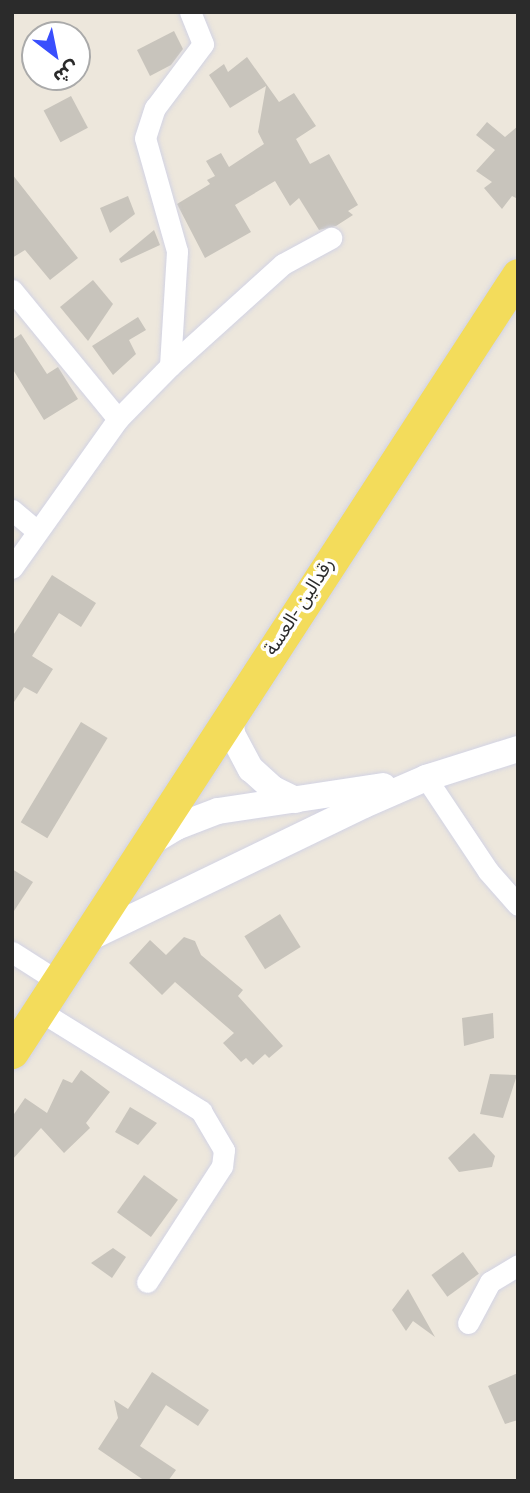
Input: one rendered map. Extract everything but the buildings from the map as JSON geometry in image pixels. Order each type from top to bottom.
[{"type":"main road","name":"رقدالين -العسة","points":[[12,1052],[40,1011],[56,980],[518,275]]},
{"type":"street","points":[[170,366],[177,251],[145,138],[155,108],[203,44],[190,12]]},
{"type":"street","points":[[12,568],[36,530],[118,419],[170,366],[283,264],[331,239]]},
{"type":"street","points":[[12,290],[118,419]]},
{"type":"street","points":[[12,510],[36,530]]},
{"type":"street","points":[[230,714],[232,734],[243,758],[273,789],[296,800]]},
{"type":"street","points":[[83,940],[245,859],[426,778],[518,749]]},
{"type":"street","points":[[142,848],[199,816],[426,778]]},
{"type":"street","points":[[426,778],[488,871],[518,905]]},
{"type":"street","points":[[12,952],[56,980]]},
{"type":"street","points":[[40,1011],[201,1111],[224,1150],[222,1166],[147,1282]]},
{"type":"street","points":[[468,1323],[490,1282],[518,1265]]}]
